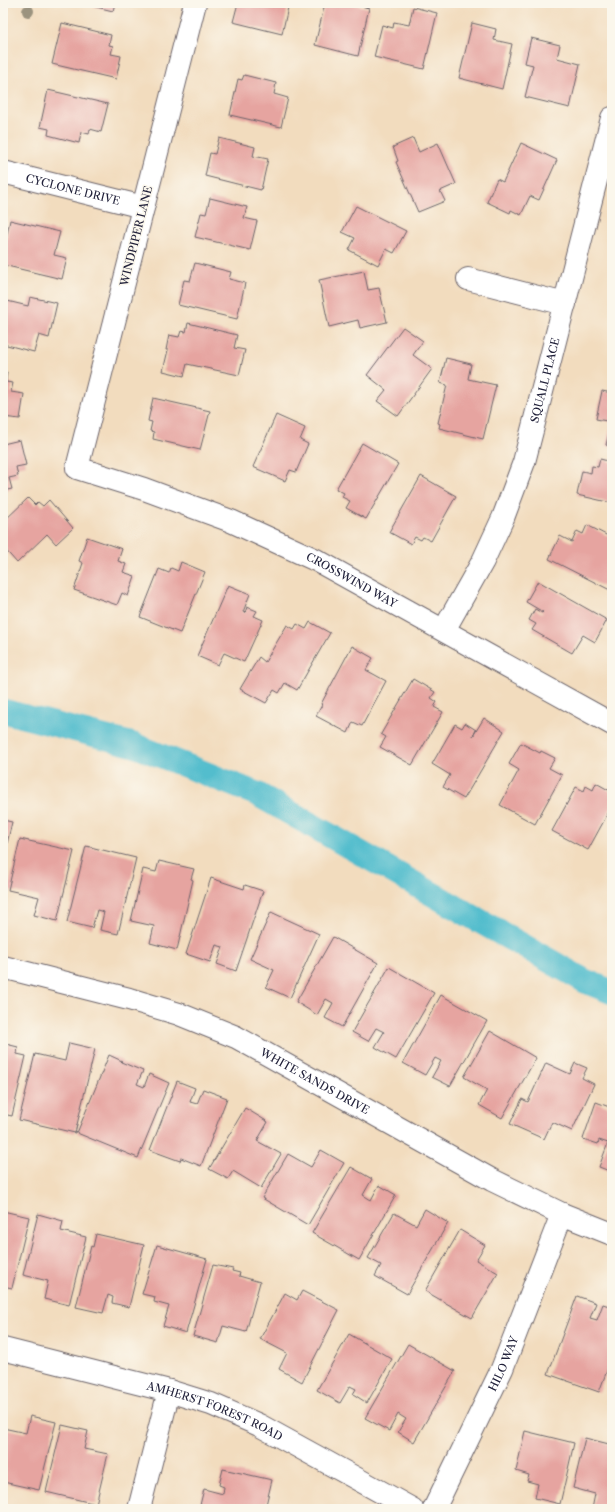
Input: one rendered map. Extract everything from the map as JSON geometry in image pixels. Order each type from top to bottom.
[{"type":"street","name":"WINDPIPER LANE","points":[[77,468],[195,3]]},
{"type":"street","name":"SQUALL PLACE","points":[[444,630],[483,561],[503,518],[524,462],[612,118]]},
{"type":"street","name":"CYCLONE DRIVE","points":[[3,172],[143,207]]},
{"type":"street","points":[[468,279],[565,304]]},
{"type":"street","name":"CROSSWIND WAY","points":[[77,468],[144,489],[231,521],[316,560],[612,724]]},
{"type":"street","name":"WHITE SANDS DRIVE","points":[[3,967],[129,999],[179,1014],[236,1037],[492,1180],[562,1214],[612,1234]]},
{"type":"street","name":"HILO WAY","points":[[434,1509],[502,1369],[562,1214]]},
{"type":"street","name":"AMHERST FOREST ROAD","points":[[3,1349],[169,1391],[211,1404],[259,1425],[412,1509]]},
{"type":"street","points":[[140,1509],[169,1391]]},
{"type":"building","points":[[80,3],[115,3],[113,11]]},
{"type":"building","points":[[238,3],[289,3],[282,34],[233,22]]},
{"type":"building","points":[[325,3],[348,3],[369,8],[358,56],[315,45]]},
{"type":"building","points":[[413,7],[437,13],[424,69],[374,57],[382,25],[393,28],[394,22],[409,25]]},
{"type":"building","points":[[62,23],[111,35],[109,45],[113,46],[111,54],[121,56],[116,79],[52,64]]},
{"type":"building","points":[[472,23],[496,29],[494,40],[512,44],[502,89],[459,78]]},
{"type":"building","points":[[531,38],[560,45],[557,58],[580,64],[570,108],[525,97],[533,65],[525,63]]},
{"type":"building","points":[[244,75],[276,83],[274,94],[288,98],[281,127],[230,115],[238,79],[242,80]]},
{"type":"building","points":[[48,90],[108,104],[101,132],[90,129],[89,134],[81,132],[79,143],[48,135],[49,129],[40,127]]},
{"type":"building","points":[[219,138],[255,147],[253,156],[268,159],[261,190],[205,176],[210,153],[215,154]]},
{"type":"building","points":[[413,138],[419,152],[438,143],[456,184],[440,191],[445,201],[418,212],[396,162],[398,161],[393,147]]},
{"type":"building","points":[[521,143],[557,160],[539,200],[530,196],[521,215],[511,210],[510,213],[487,202],[497,179],[503,182]]},
{"type":"building","points":[[210,198],[247,207],[244,218],[257,221],[250,250],[195,237],[201,213],[206,214]]},
{"type":"building","points":[[356,206],[406,231],[394,253],[386,249],[378,265],[349,250],[355,238],[342,232]]},
{"type":"building","points":[[10,220],[60,232],[54,255],[67,258],[62,279],[3,265],[3,238],[6,239]]},
{"type":"building","points":[[195,263],[231,272],[229,279],[245,283],[237,319],[178,305],[184,280],[190,281]]},
{"type":"building","points":[[364,271],[368,290],[379,288],[387,322],[360,328],[358,320],[329,327],[319,280]]},
{"type":"building","points":[[30,297],[57,303],[49,338],[39,335],[34,352],[3,344],[3,300],[28,306]]},
{"type":"building","points":[[188,323],[237,335],[234,348],[245,350],[239,375],[187,364],[184,376],[163,371],[168,350],[166,350],[169,335],[179,337],[181,331],[186,332]]},
{"type":"building","points":[[403,327],[423,341],[413,355],[432,369],[398,416],[377,401],[386,390],[367,375]]},
{"type":"building","points":[[446,358],[471,364],[468,379],[496,385],[483,439],[439,428],[440,424],[438,423],[447,385],[440,383]]},
{"type":"building","points":[[3,371],[7,372],[6,382],[13,383],[11,392],[24,394],[20,419],[3,417]]},
{"type":"building","points":[[602,391],[612,393],[612,422],[596,419]]},
{"type":"building","points":[[153,398],[210,411],[200,450],[153,439],[154,432],[150,431],[152,422],[148,421]]},
{"type":"building","points":[[276,415],[305,428],[300,440],[308,444],[296,472],[290,470],[285,481],[253,467]]},
{"type":"building","points":[[611,425],[612,426],[612,447],[606,445]]},
{"type":"building","points":[[20,440],[26,465],[16,467],[18,476],[9,478],[12,489],[3,491],[3,444]]},
{"type":"building","points":[[362,443],[398,464],[366,519],[346,508],[350,501],[342,497],[344,493],[336,489]]},
{"type":"building","points":[[600,459],[612,462],[612,503],[577,495],[582,471],[591,473],[592,466],[598,467]]},
{"type":"building","points":[[421,476],[456,496],[431,541],[423,537],[421,540],[415,537],[411,544],[389,532]]},
{"type":"building","points":[[28,498],[35,505],[38,502],[43,506],[49,500],[73,528],[56,544],[47,534],[17,563],[3,547],[3,522]]},
{"type":"building","points":[[587,525],[612,538],[612,591],[549,559],[560,536],[572,542],[577,531],[583,534]]},
{"type":"building","points":[[87,537],[122,549],[118,561],[126,564],[123,572],[135,576],[128,596],[122,593],[117,605],[74,590],[83,563],[79,561]]},
{"type":"building","points":[[181,562],[205,572],[180,633],[140,617],[159,569],[169,573],[171,568],[178,571]]},
{"type":"building","points":[[538,581],[607,620],[595,642],[583,635],[572,653],[532,630],[536,624],[529,620],[535,609],[542,613],[543,612],[526,602]]},
{"type":"building","points":[[228,585],[250,594],[243,612],[245,613],[247,607],[257,611],[254,616],[263,620],[244,662],[224,653],[218,665],[197,656]]},
{"type":"building","points":[[310,622],[330,633],[297,690],[285,683],[279,693],[274,690],[266,703],[240,689],[259,657],[265,662],[287,625],[294,629],[297,624],[306,629]]},
{"type":"building","points":[[352,646],[373,658],[366,670],[386,681],[362,726],[353,722],[348,733],[316,716]]},
{"type":"building","points":[[413,679],[435,692],[431,698],[437,702],[434,707],[443,712],[412,765],[380,747],[386,737],[381,734]]},
{"type":"building","points":[[484,718],[504,731],[464,799],[443,787],[450,775],[432,764],[455,724],[462,728],[465,723],[476,730],[473,736]]},
{"type":"building","points":[[521,743],[540,753],[541,751],[555,758],[549,768],[562,775],[535,824],[500,805],[519,770],[509,764]]},
{"type":"building","points":[[596,783],[612,792],[612,806],[588,850],[552,831],[576,787],[584,791],[586,786],[593,790]]},
{"type":"building","points":[[3,820],[12,822],[4,857],[3,857]]},
{"type":"building","points":[[20,839],[74,851],[57,921],[34,915],[39,897],[8,890]]},
{"type":"building","points":[[86,846],[136,858],[118,934],[100,930],[104,912],[97,910],[92,928],[67,922]]},
{"type":"building","points":[[159,861],[194,869],[191,879],[193,880],[177,950],[150,943],[154,926],[131,921],[143,869],[156,872]]},
{"type":"building","points":[[211,878],[244,889],[245,885],[263,891],[236,971],[217,964],[223,947],[216,945],[210,962],[186,954]]},
{"type":"building","points":[[271,912],[319,934],[290,998],[266,987],[274,970],[250,959]]},
{"type":"building","points":[[333,937],[378,963],[342,1027],[325,1018],[333,1003],[326,999],[317,1015],[296,1002]]},
{"type":"building","points":[[389,967],[434,993],[396,1059],[375,1047],[384,1032],[376,1028],[368,1041],[352,1032]]},
{"type":"building","points":[[441,995],[487,1021],[450,1086],[432,1077],[441,1061],[435,1058],[425,1075],[403,1063]]},
{"type":"building","points":[[490,1031],[536,1058],[502,1118],[479,1105],[487,1090],[464,1077]]},
{"type":"building","points":[[69,1043],[95,1049],[75,1133],[19,1120],[35,1054],[65,1061]]},
{"type":"building","points":[[6,1044],[18,1047],[17,1054],[26,1056],[12,1116],[3,1114],[3,1051]]},
{"type":"building","points":[[109,1055],[122,1061],[121,1062],[143,1071],[137,1084],[144,1087],[149,1074],[169,1083],[138,1158],[77,1133]]},
{"type":"building","points":[[546,1063],[570,1074],[575,1063],[587,1068],[582,1078],[594,1084],[572,1131],[552,1122],[544,1139],[510,1124],[522,1099],[528,1102]]},
{"type":"building","points":[[177,1081],[195,1088],[190,1102],[197,1104],[203,1089],[227,1098],[201,1166],[181,1158],[180,1161],[150,1150]]},
{"type":"building","points":[[596,1102],[612,1108],[612,1172],[599,1167],[608,1143],[599,1140],[598,1144],[583,1139]]},
{"type":"building","points":[[245,1108],[268,1122],[257,1141],[281,1154],[261,1188],[233,1171],[228,1179],[209,1169]]},
{"type":"building","points":[[321,1150],[344,1163],[308,1225],[262,1198],[288,1154],[311,1167]]},
{"type":"building","points":[[351,1167],[372,1179],[363,1195],[371,1200],[379,1185],[396,1195],[359,1260],[312,1233]]},
{"type":"building","points":[[425,1209],[448,1223],[407,1294],[375,1276],[381,1265],[368,1258],[394,1213],[416,1225]]},
{"type":"building","points":[[3,1211],[29,1217],[12,1288],[3,1286]]},
{"type":"building","points":[[38,1214],[63,1221],[61,1231],[86,1237],[69,1305],[44,1299],[48,1281],[23,1275]]},
{"type":"building","points":[[460,1230],[485,1245],[476,1260],[498,1273],[472,1318],[425,1291]]},
{"type":"building","points":[[96,1234],[144,1245],[129,1307],[112,1303],[113,1297],[108,1295],[103,1313],[76,1307],[91,1246],[93,1247]]},
{"type":"building","points":[[157,1245],[207,1259],[186,1333],[163,1326],[169,1306],[154,1302],[155,1297],[142,1294]]},
{"type":"building","points":[[213,1265],[233,1269],[232,1271],[240,1273],[239,1276],[260,1282],[246,1332],[223,1326],[218,1343],[193,1336]]},
{"type":"building","points":[[302,1291],[339,1310],[302,1382],[279,1369],[287,1353],[260,1339],[285,1293],[297,1300]]},
{"type":"building","points":[[577,1296],[596,1303],[590,1318],[597,1320],[603,1304],[612,1307],[612,1357],[599,1392],[548,1374]]},
{"type":"building","points":[[349,1334],[392,1359],[367,1403],[353,1394],[356,1389],[350,1386],[340,1403],[317,1390]]},
{"type":"building","points":[[408,1344],[455,1371],[414,1442],[398,1432],[406,1419],[398,1414],[389,1431],[365,1418]]},
{"type":"building","points":[[30,1416],[56,1422],[39,1490],[3,1482],[3,1428],[26,1433]]},
{"type":"building","points":[[62,1425],[88,1431],[84,1449],[108,1454],[96,1504],[46,1492]]},
{"type":"building","points":[[525,1431],[574,1443],[560,1504],[535,1498],[538,1484],[527,1481],[529,1475],[516,1471]]},
{"type":"building","points":[[585,1438],[609,1444],[610,1439],[612,1439],[612,1509],[592,1509],[595,1494],[573,1488]]},
{"type":"building","points":[[223,1469],[272,1480],[265,1509],[199,1509],[204,1489],[223,1494],[224,1487],[219,1485]]},
{"type":"waterway","points":[[3,711],[134,745],[257,794],[585,981],[612,992]]}]
